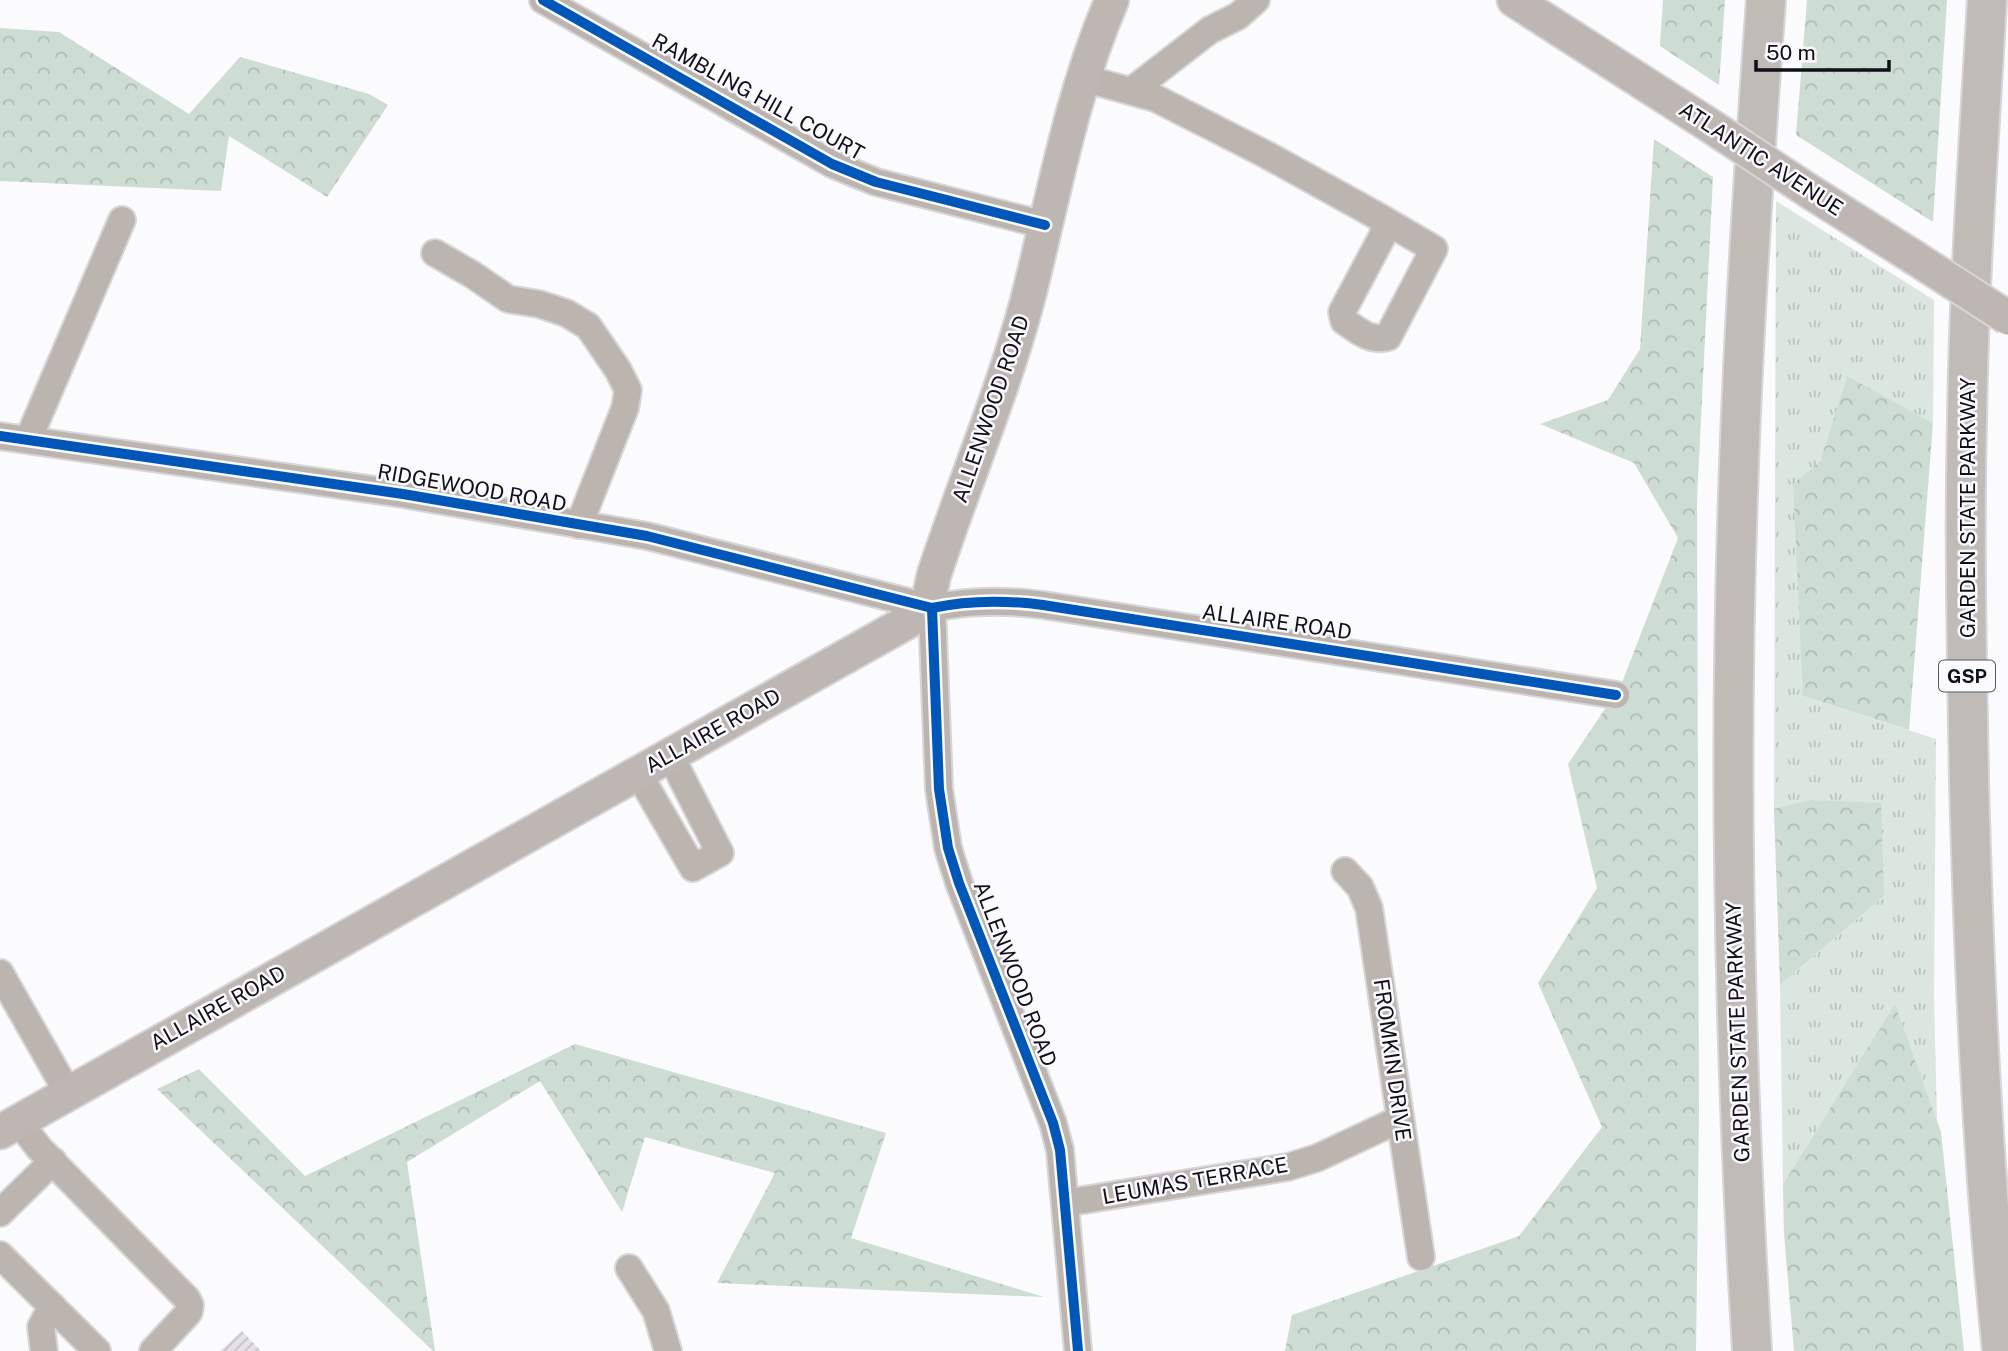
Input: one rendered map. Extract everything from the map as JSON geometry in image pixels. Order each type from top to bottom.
[{"type":"highway","name":"GARDEN STATE PARKWAY","points":[[1752,1351],[1744,1225],[1734,930],[1734,728],[1738,482],[1749,236],[1766,0]]},
{"type":"highway","name":"GARDEN STATE PARKWAY","points":[[1987,0],[1967,407],[1966,636],[1972,906],[1981,1083],[2002,1351]]},
{"type":"main road","name":"ALLENWOOD ROAD","points":[[932,608],[930,593],[934,575],[1008,368],[1074,107],[1112,0]]},
{"type":"main road","name":"ATLANTIC AVENUE","points":[[1514,0],[2008,318]]},
{"type":"main road","name":"ALLAIRE ROAD","points":[[9,1127],[932,608]]},
{"type":"street","name":"RAMBLING HILL COURT","points":[[543,0],[832,164],[876,182],[1045,225]]},
{"type":"street","points":[[1130,92],[1210,30],[1238,16],[1256,0]]},
{"type":"street","points":[[1083,78],[1155,98],[1381,218]]},
{"type":"street","points":[[28,440],[122,220]]},
{"type":"street","points":[[435,253],[508,299],[539,304],[566,313],[588,326],[618,370],[628,390],[625,408],[579,525]]},
{"type":"street","name":"RIDGEWOOD ROAD","points":[[0,436],[403,494],[647,536],[932,608]]},
{"type":"street","name":"ALLAIRE ROAD","points":[[932,608],[959,602],[986,601],[1043,605],[1616,695]]},
{"type":"street","name":"ALLENWOOD ROAD","points":[[932,608],[939,789],[948,848],[959,883],[1053,1124],[1060,1150],[1078,1351]]},
{"type":"street","points":[[638,773],[693,867],[720,853],[670,755]]},
{"type":"street","name":"FROMKIN DRIVE","points":[[1345,871],[1360,887],[1369,908],[1421,1257]]},
{"type":"street","points":[[0,972],[68,1093]]},
{"type":"street","name":"LEUMAS TERRACE","points":[[1066,1203],[1288,1167],[1317,1158],[1400,1119]]},
{"type":"street","points":[[9,1127],[53,1161],[187,1298],[189,1312],[153,1351]]},
{"type":"street","points":[[0,1213],[53,1161]]},
{"type":"street","points":[[0,1255],[97,1351]]},
{"type":"street","points":[[629,1268],[656,1311],[668,1351]]},
{"type":"street","points":[[44,1351],[41,1327],[52,1306]]},
{"type":"green space","points":[[1663,0],[1725,0],[1719,85],[1660,46]]},
{"type":"green space","points":[[1807,0],[1947,0],[1933,222],[1796,135]]},
{"type":"green space","points":[[0,28],[59,32],[189,114],[240,57],[369,94],[388,105],[327,197],[229,136],[221,191],[0,181]]},
{"type":"green space","points":[[1654,139],[1713,177],[1697,500],[1699,1113],[1696,1351],[1285,1351],[1292,1315],[1519,1236],[1602,1127],[1538,983],[1597,888],[1568,764],[1621,685],[1678,538],[1634,463],[1540,424],[1608,400],[1640,349]]},
{"type":"green space","points":[[1776,201],[1934,300],[1933,423],[1847,377],[1820,462],[1803,696],[1936,739],[1934,995],[1937,1122],[1895,1005],[1783,1184],[1780,985],[1884,896],[1774,809]]},
{"type":"green space","points":[[1847,376],[1933,423],[1909,730],[1803,696],[1793,484],[1820,462]]},
{"type":"green space","points":[[1810,800],[1881,803],[1884,896],[1780,985],[1774,809]]},
{"type":"green space","points":[[1895,1004],[1941,1132],[1964,1351],[1794,1351],[1784,1234],[1783,1184]]},
{"type":"green space","points":[[575,1044],[886,1133],[851,1238],[1044,1297],[717,1283],[775,1173],[645,1137],[622,1212],[540,1081],[407,1162],[433,1351],[157,1089],[199,1069],[305,1176]]},
{"type":"building","points":[[242,1331],[261,1351],[220,1351]]},
{"type":"cycle path","points":[[543,0],[832,164],[876,182],[1045,225]]},
{"type":"cycle path","points":[[0,436],[403,494],[647,536],[932,608],[987,602],[1043,605],[1616,695]]},
{"type":"cycle path","points":[[932,608],[939,789],[948,848],[959,883],[1053,1123],[1060,1150],[1078,1351]]}]
